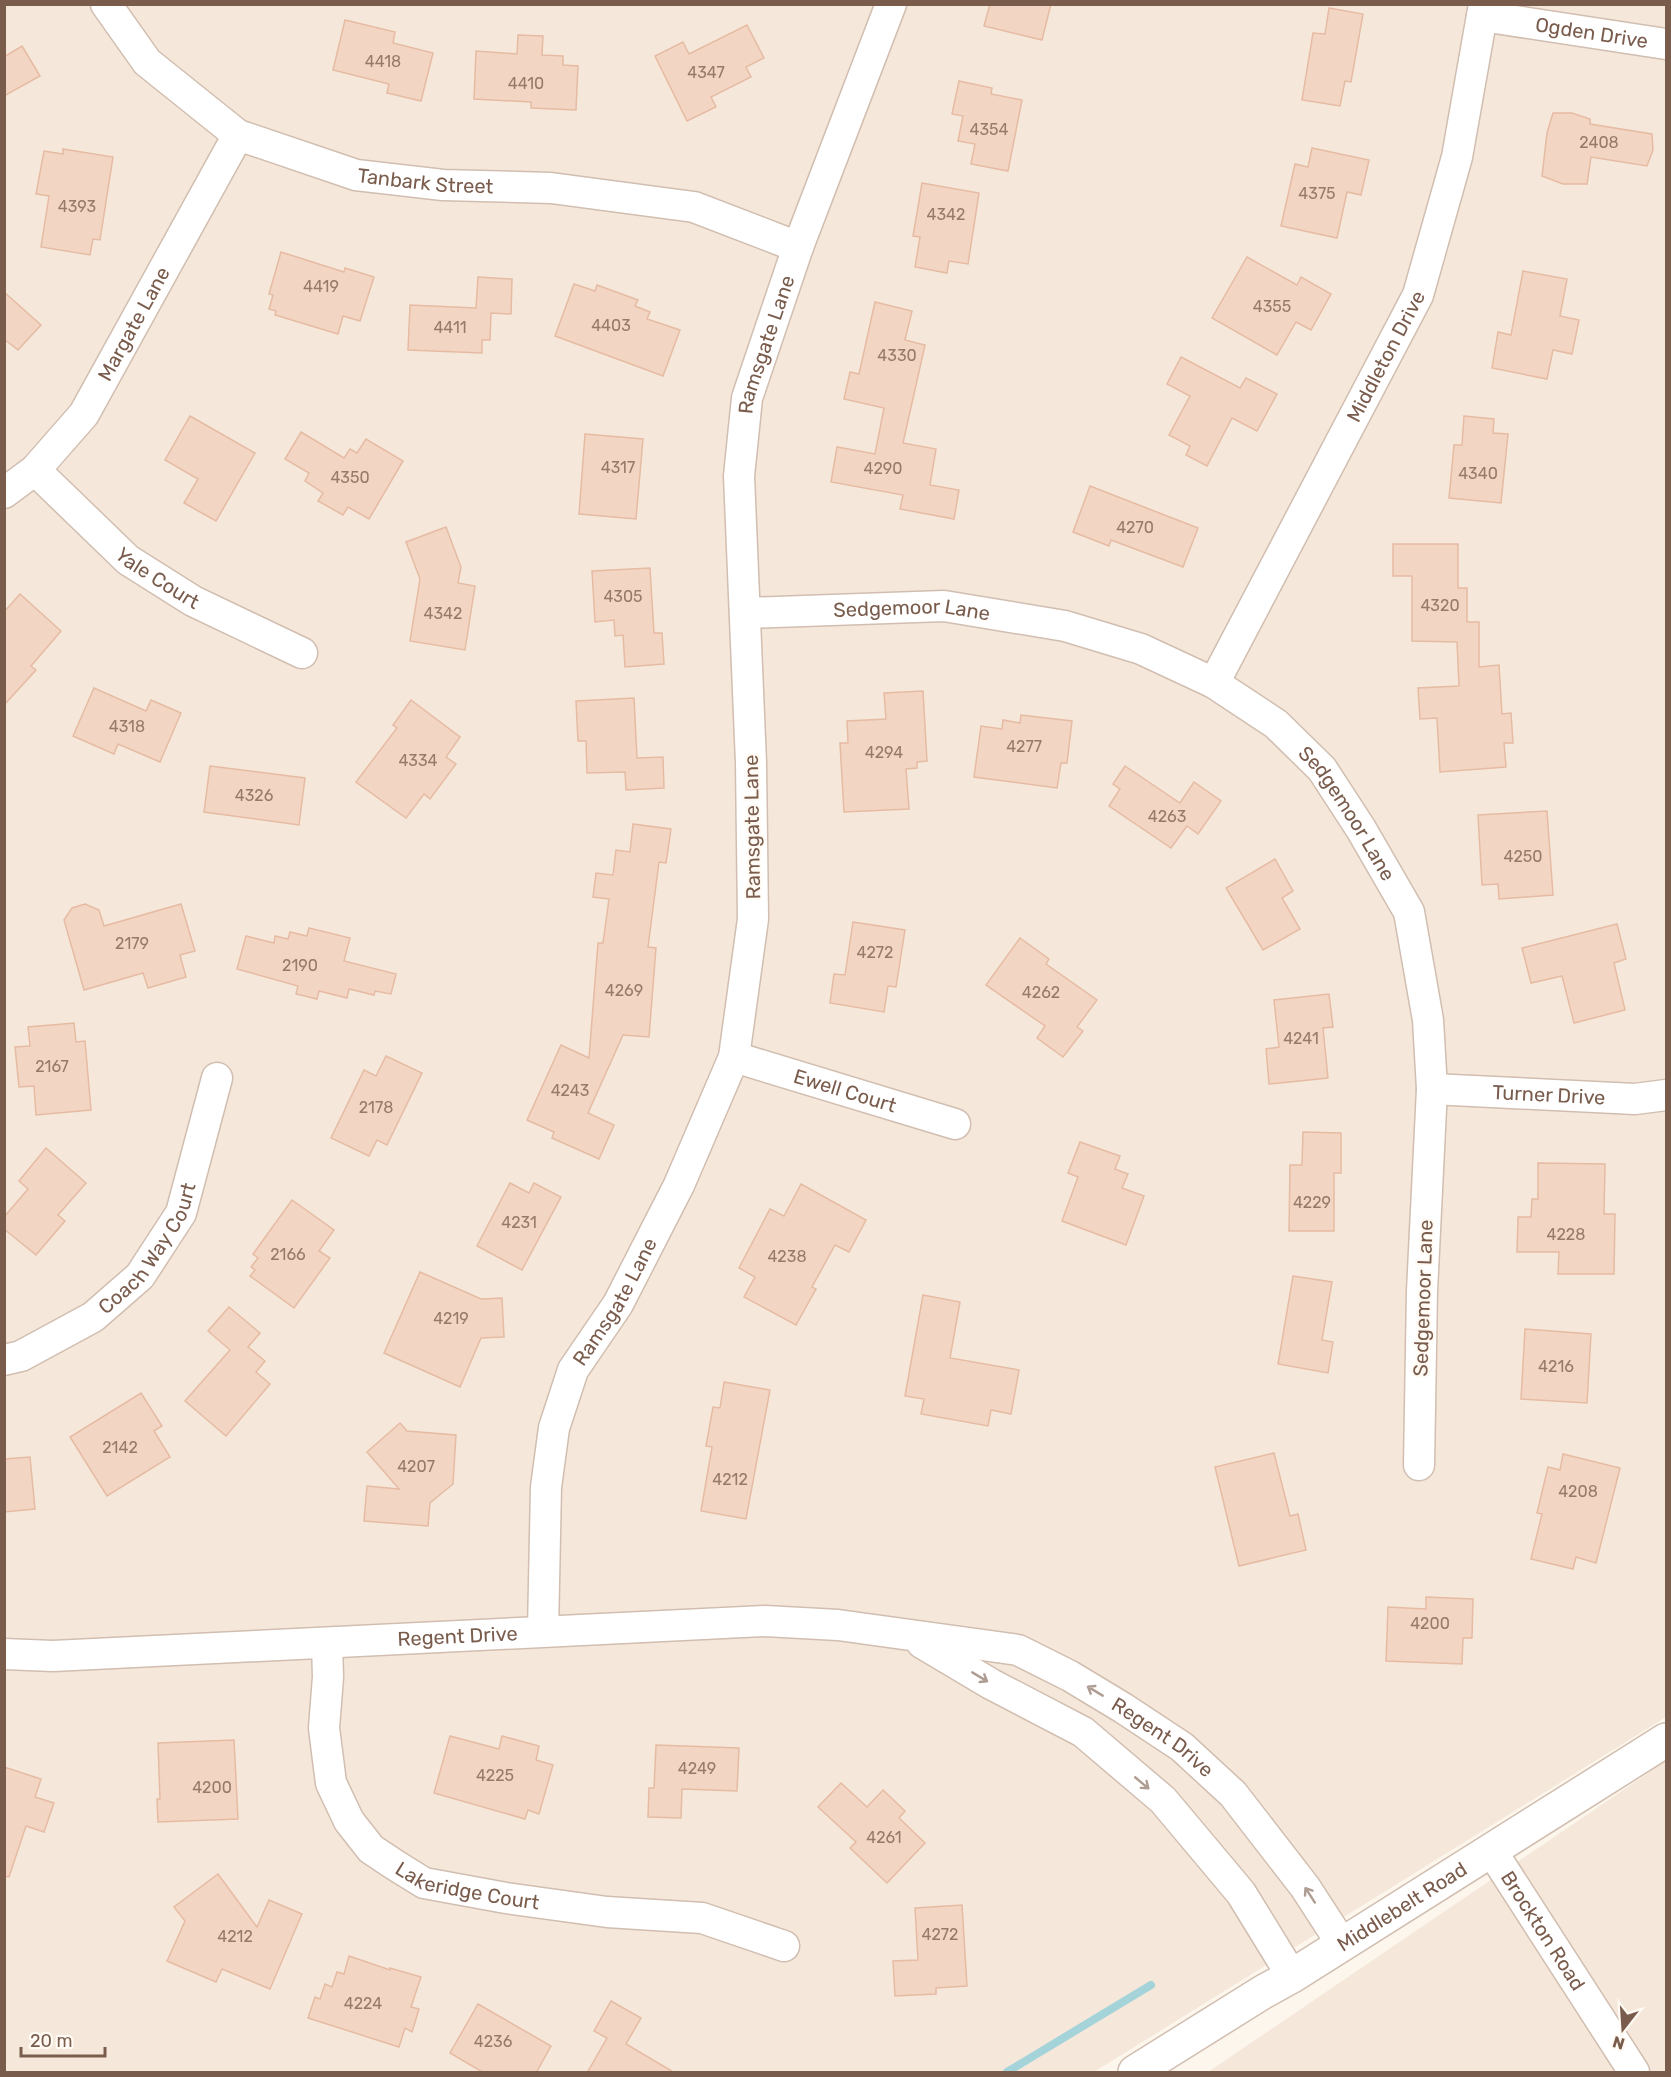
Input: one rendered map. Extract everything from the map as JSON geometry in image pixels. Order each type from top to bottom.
[{"type":"street","name":"Tanbark Street","points":[[106,4],[147,62],[238,135],[356,175],[443,185],[551,188],[694,207],[798,247]]},
{"type":"street","name":"Ramsgate Lane","points":[[543,1631],[546,1487],[554,1428],[573,1370],[618,1304],[679,1185],[734,1057],[753,919],[751,763],[739,476],[747,398],[798,247],[891,4]]},
{"type":"street","name":"Ogden Drive","points":[[1483,10],[1666,44]]},
{"type":"street","name":"Middleton Drive","points":[[1214,682],[1418,295],[1457,157],[1483,10]]},
{"type":"street","name":"Margate Lane","points":[[4,493],[35,470],[84,414],[238,135]]},
{"type":"street","name":"Yale Court","points":[[35,470],[128,561],[193,601],[302,653]]},
{"type":"street","name":"Sedgemoor Lane","points":[[746,613],[944,606],[1065,626],[1141,649],[1214,682],[1276,724],[1322,769],[1361,829],[1409,912],[1428,1020],[1432,1089],[1422,1291],[1419,1466]]},
{"type":"street","name":"Ewell Court","points":[[734,1057],[955,1124]]},
{"type":"street","name":"Coach Way Court","points":[[4,1359],[21,1356],[93,1317],[140,1276],[181,1213],[217,1078]]},
{"type":"street","name":"Turner Drive","points":[[1432,1089],[1635,1099],[1666,1095]]},
{"type":"street","name":"Regent Drive","points":[[4,1654],[53,1656],[765,1621],[838,1625],[1018,1650],[1088,1687],[1182,1747],[1233,1794],[1305,1887],[1342,1944]]},
{"type":"street","name":"Regent Drive","points":[[911,1636],[991,1684],[1083,1732],[1163,1800],[1241,1893],[1292,1976]]},
{"type":"street","name":"Lakeridge Court","points":[[327,1643],[328,1677],[324,1728],[331,1783],[349,1821],[363,1840],[371,1849],[394,1865],[424,1882],[506,1898],[607,1912],[702,1918],[784,1946]]},
{"type":"street","name":"Middlebelt Road","points":[[1135,2073],[1666,1740]]},
{"type":"street","name":"Brockton Road","points":[[1491,1850],[1634,2073]]},
{"type":"shaded area","points":[[5,5],[1666,5],[1666,1717],[1094,2072],[5,2072]]},
{"type":"shaded area","points":[[1666,1761],[1666,2072],[1208,2072]]},
{"type":"building","points":[[990,4],[1051,4],[1042,40],[984,26]]},
{"type":"building","points":[[1329,8],[1363,14],[1351,82],[1345,81],[1340,106],[1302,100],[1313,33],[1325,34]]},
{"type":"building","points":[[345,20],[395,32],[393,43],[433,53],[421,101],[387,93],[389,84],[333,70]]},
{"type":"building","points":[[747,25],[764,58],[746,67],[751,77],[711,97],[716,107],[687,121],[655,56],[683,42],[689,54]]},
{"type":"building","points":[[518,35],[543,36],[542,55],[563,56],[563,65],[578,66],[576,110],[531,108],[531,102],[474,99],[476,51],[517,54]]},
{"type":"building","points":[[22,46],[40,76],[4,96],[4,57]]},
{"type":"building","points":[[959,81],[992,88],[991,94],[1022,100],[1008,171],[971,164],[975,144],[958,141],[963,116],[952,114]]},
{"type":"building","points":[[1553,113],[1572,113],[1590,119],[1590,124],[1652,134],[1653,150],[1647,166],[1591,157],[1587,184],[1563,184],[1542,176],[1547,133]]},
{"type":"building","points":[[1312,148],[1369,160],[1361,195],[1347,192],[1337,238],[1281,226],[1295,164],[1308,167]]},
{"type":"building","points":[[63,149],[113,157],[100,240],[93,239],[90,255],[41,247],[49,196],[36,194],[44,151],[63,154]]},
{"type":"building","points":[[922,183],[979,193],[968,264],[949,261],[947,273],[915,267],[920,237],[913,236]]},
{"type":"building","points":[[281,252],[344,272],[345,268],[374,277],[360,321],[343,316],[338,334],[275,315],[276,311],[269,309],[273,295],[269,294]]},
{"type":"building","points":[[1247,257],[1297,285],[1301,277],[1331,294],[1311,330],[1296,322],[1277,355],[1212,318]]},
{"type":"building","points":[[1523,271],[1567,279],[1560,316],[1579,320],[1572,354],[1553,350],[1547,379],[1492,368],[1498,332],[1511,335]]},
{"type":"building","points":[[478,277],[512,279],[511,314],[491,313],[490,340],[482,340],[482,353],[408,350],[410,305],[476,308]]},
{"type":"building","points":[[574,284],[595,291],[597,285],[638,300],[635,306],[650,312],[647,319],[680,330],[663,376],[555,336]]},
{"type":"building","points":[[4,292],[41,325],[18,350],[4,339]]},
{"type":"building","points":[[875,302],[912,311],[905,340],[925,345],[903,443],[936,449],[930,485],[959,490],[954,519],[900,509],[903,495],[831,482],[837,447],[875,454],[884,408],[844,399],[850,372],[859,374]]},
{"type":"building","points":[[1181,357],[1240,388],[1246,378],[1277,394],[1257,431],[1232,418],[1207,466],[1186,455],[1190,446],[1169,435],[1190,396],[1167,384]]},
{"type":"building","points":[[190,416],[255,453],[216,521],[184,503],[198,479],[165,460]]},
{"type":"building","points":[[1464,416],[1494,419],[1493,433],[1508,434],[1501,503],[1449,498],[1454,445],[1462,445]]},
{"type":"building","points":[[301,432],[344,458],[350,449],[357,453],[366,439],[403,461],[369,519],[348,507],[343,515],[318,501],[323,493],[305,481],[309,473],[285,459]]},
{"type":"building","points":[[585,434],[643,439],[636,519],[579,514]]},
{"type":"building","points":[[1090,486],[1198,528],[1183,567],[1111,540],[1109,546],[1073,532]]},
{"type":"building","points":[[446,527],[461,567],[458,583],[475,586],[465,650],[410,641],[420,579],[406,542]]},
{"type":"building","points":[[1393,544],[1458,544],[1458,588],[1467,588],[1467,622],[1479,622],[1479,667],[1499,665],[1502,714],[1511,713],[1513,743],[1504,743],[1506,767],[1440,772],[1437,718],[1420,719],[1418,688],[1459,686],[1457,642],[1412,641],[1412,576],[1393,576]]},
{"type":"building","points":[[650,568],[654,633],[662,633],[664,664],[625,667],[623,635],[615,636],[614,620],[595,622],[592,571]]},
{"type":"building","points":[[20,594],[61,631],[31,666],[36,670],[4,705],[4,612]]},
{"type":"building","points":[[94,688],[146,711],[151,700],[181,713],[160,762],[118,744],[114,754],[73,736]]},
{"type":"building","points":[[923,691],[927,761],[917,762],[917,768],[906,769],[909,809],[844,812],[840,743],[848,743],[847,721],[886,719],[884,693]]},
{"type":"building","points":[[634,698],[637,758],[663,757],[664,788],[626,790],[625,772],[587,773],[586,741],[578,741],[576,701]]},
{"type":"building","points":[[411,700],[460,737],[446,757],[456,764],[430,799],[424,794],[406,818],[356,782],[397,728],[393,725]]},
{"type":"building","points":[[1021,715],[1072,721],[1067,763],[1061,763],[1057,788],[974,777],[981,726],[1002,729],[1003,720],[1020,723]]},
{"type":"building","points":[[210,766],[305,778],[299,825],[204,812]]},
{"type":"building","points":[[1125,766],[1180,803],[1194,782],[1221,801],[1198,834],[1187,826],[1171,848],[1109,806],[1120,789],[1113,784]]},
{"type":"building","points":[[1547,811],[1553,895],[1499,899],[1498,884],[1482,885],[1478,815]]},
{"type":"building","points":[[633,824],[671,829],[666,863],[659,862],[648,947],[656,948],[649,1037],[623,1035],[588,1113],[614,1125],[599,1159],[552,1138],[554,1132],[527,1120],[561,1045],[589,1058],[598,943],[603,943],[609,899],[593,897],[596,873],[613,875],[616,850],[630,852]]},
{"type":"building","points":[[1275,859],[1293,891],[1282,898],[1300,929],[1263,950],[1226,888]]},
{"type":"building","points":[[85,904],[99,910],[104,926],[181,904],[195,951],[180,955],[186,977],[148,988],[143,973],[84,990],[64,920],[72,908]]},
{"type":"building","points":[[853,922],[905,930],[896,987],[888,986],[884,1012],[830,1003],[834,974],[845,975]]},
{"type":"building","points":[[1617,924],[1626,959],[1614,963],[1625,1010],[1574,1023],[1562,976],[1531,983],[1522,948]]},
{"type":"building","points":[[309,928],[350,938],[344,961],[396,974],[391,994],[375,991],[374,995],[349,989],[347,998],[319,991],[317,999],[296,994],[298,986],[237,969],[246,936],[274,943],[275,936],[288,939],[290,932],[307,936]]},
{"type":"building","points":[[1020,938],[1049,959],[1046,964],[1097,1000],[1077,1027],[1083,1031],[1063,1057],[1037,1038],[1045,1026],[986,985]]},
{"type":"building","points":[[1329,994],[1333,1027],[1323,1028],[1328,1078],[1269,1084],[1266,1049],[1279,1047],[1274,1000]]},
{"type":"building","points":[[74,1023],[76,1042],[85,1041],[91,1110],[36,1115],[34,1086],[19,1087],[15,1047],[30,1046],[28,1027]]},
{"type":"building","points":[[386,1056],[422,1073],[387,1145],[377,1140],[369,1156],[331,1138],[364,1070],[376,1076]]},
{"type":"building","points":[[1303,1132],[1341,1133],[1341,1173],[1334,1173],[1334,1231],[1289,1231],[1290,1165],[1302,1165]]},
{"type":"building","points":[[1080,1142],[1120,1156],[1115,1169],[1128,1174],[1122,1188],[1144,1196],[1126,1245],[1062,1221],[1078,1177],[1068,1173]]},
{"type":"building","points":[[46,1148],[86,1183],[58,1215],[65,1221],[36,1255],[4,1229],[4,1217],[28,1189],[19,1181]]},
{"type":"building","points":[[1538,1163],[1605,1164],[1604,1214],[1615,1214],[1614,1274],[1558,1274],[1559,1252],[1517,1252],[1518,1217],[1531,1217],[1532,1199],[1538,1199]]},
{"type":"building","points":[[510,1183],[529,1193],[534,1183],[561,1197],[522,1270],[477,1246]]},
{"type":"building","points":[[801,1184],[866,1220],[849,1252],[835,1245],[812,1287],[816,1289],[796,1325],[744,1297],[755,1277],[739,1268],[770,1209],[784,1216]]},
{"type":"building","points":[[292,1200],[334,1230],[319,1251],[330,1258],[294,1308],[250,1276],[255,1270],[251,1267],[258,1258],[253,1254]]},
{"type":"building","points":[[420,1272],[481,1299],[502,1298],[504,1337],[481,1338],[460,1387],[384,1353]]},
{"type":"building","points":[[1293,1276],[1332,1282],[1322,1340],[1333,1342],[1328,1373],[1278,1364]]},
{"type":"building","points":[[923,1295],[960,1302],[950,1358],[1019,1370],[1011,1414],[991,1410],[988,1426],[921,1414],[924,1399],[905,1396]]},
{"type":"building","points":[[229,1307],[260,1333],[248,1347],[265,1361],[256,1372],[270,1384],[226,1436],[185,1401],[230,1350],[208,1331]]},
{"type":"building","points":[[1525,1329],[1591,1334],[1587,1403],[1521,1399]]},
{"type":"building","points":[[724,1382],[770,1390],[746,1519],[701,1511],[712,1447],[706,1446],[713,1407],[720,1408]]},
{"type":"building","points":[[141,1393],[162,1426],[154,1431],[170,1457],[107,1496],[70,1437]]},
{"type":"building","points":[[400,1423],[407,1431],[456,1435],[453,1484],[430,1503],[428,1526],[364,1521],[367,1486],[399,1489],[367,1452]]},
{"type":"building","points":[[1274,1453],[1290,1516],[1298,1514],[1306,1550],[1239,1566],[1215,1467]]},
{"type":"building","points":[[1563,1454],[1620,1468],[1596,1563],[1576,1557],[1573,1569],[1531,1559],[1542,1514],[1537,1513],[1548,1467],[1560,1470]]},
{"type":"building","points":[[30,1457],[35,1509],[4,1512],[4,1459]]},
{"type":"building","points":[[1426,1597],[1473,1599],[1472,1638],[1463,1638],[1462,1664],[1386,1661],[1388,1607],[1426,1609]]},
{"type":"building","points":[[450,1736],[499,1749],[502,1736],[539,1746],[536,1760],[553,1765],[539,1814],[528,1810],[525,1819],[434,1793]]},
{"type":"building","points":[[234,1740],[238,1819],[158,1822],[157,1799],[160,1799],[158,1743]]},
{"type":"building","points":[[656,1745],[739,1748],[737,1791],[682,1789],[681,1818],[648,1817],[649,1788],[654,1788]]},
{"type":"building","points":[[4,1767],[41,1779],[35,1797],[54,1803],[44,1832],[26,1826],[9,1877],[4,1876]]},
{"type":"building","points":[[841,1783],[867,1807],[883,1790],[905,1811],[899,1818],[925,1843],[887,1883],[850,1848],[856,1842],[818,1807]]},
{"type":"building","points":[[218,1874],[257,1927],[269,1900],[302,1914],[270,1989],[222,1969],[216,1982],[167,1961],[185,1921],[174,1907]]},
{"type":"building","points":[[962,1905],[967,1986],[936,1988],[936,1994],[895,1996],[893,1961],[918,1960],[915,1908]]},
{"type":"building","points":[[349,1956],[390,1970],[390,1968],[421,1977],[411,2007],[419,2009],[412,2032],[405,2028],[399,2047],[308,2018],[315,1997],[320,1999],[325,1984],[332,1987],[337,1972],[344,1974]]},
{"type":"building","points":[[611,2001],[641,2018],[626,2044],[675,2073],[587,2073],[607,2038],[594,2031]]},
{"type":"building","points":[[478,2004],[551,2046],[536,2073],[484,2073],[450,2053]]},
{"type":"waterway","points":[[1007,2072],[1151,1985]]}]
